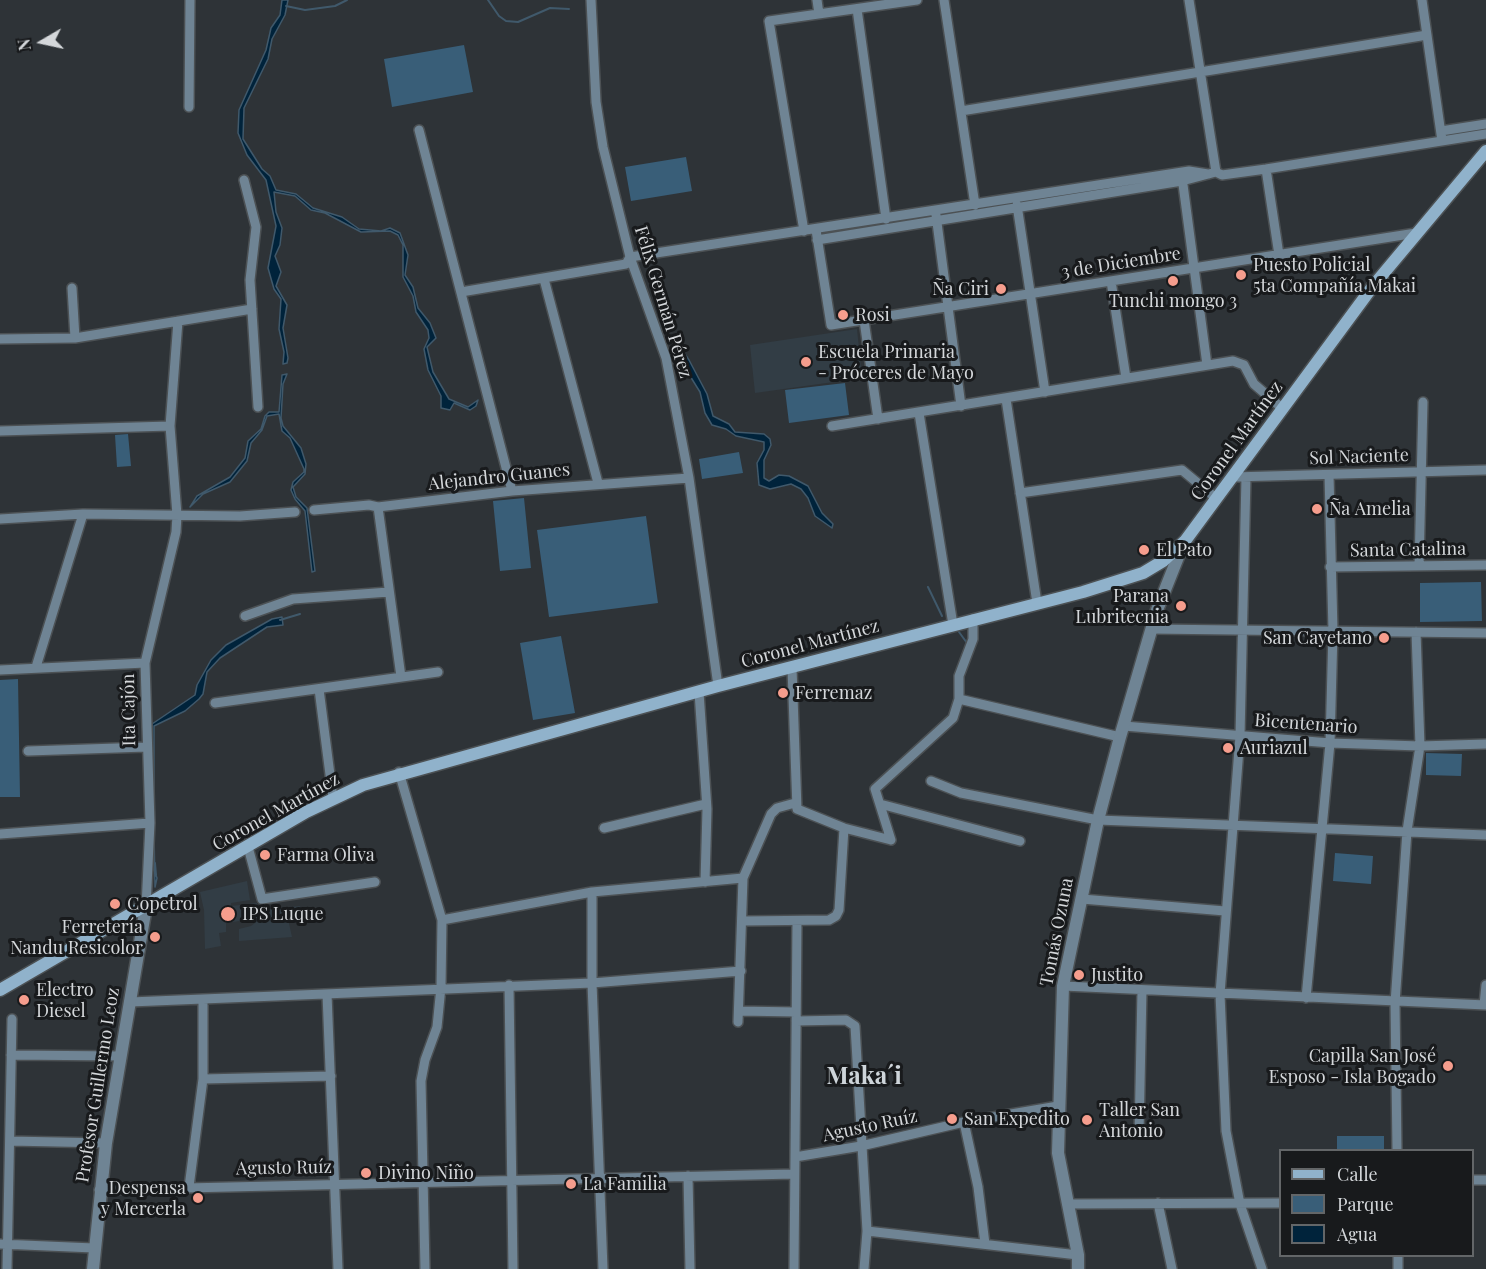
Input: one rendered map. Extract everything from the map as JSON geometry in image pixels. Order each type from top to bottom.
[{"type":"main road","name":"Coronel Martínez","points":[[0,990],[333,798],[399,772],[1143,573],[1163,561],[1185,540],[1373,286],[1486,151]]},
{"type":"street","points":[[189,107],[190,0]]},
{"type":"street","name":"Félix Germán Pérez","points":[[591,0],[596,102],[603,147],[630,257],[666,358],[689,478],[718,686]]},
{"type":"street","points":[[817,0],[819,14]]},
{"type":"street","points":[[804,231],[769,21],[917,0]]},
{"type":"street","points":[[944,0],[975,205]]},
{"type":"street","points":[[1189,0],[1212,173]]},
{"type":"street","points":[[1422,0],[1442,141]]},
{"type":"street","points":[[856,9],[886,219]]},
{"type":"street","points":[[961,111],[1427,35]]},
{"type":"street","points":[[1441,131],[1486,124]]},
{"type":"street","points":[[419,130],[512,491]]},
{"type":"street","points":[[816,230],[818,240],[936,216],[1016,203],[1182,177],[1212,173],[1222,175],[1266,169],[1486,134]]},
{"type":"street","points":[[1266,169],[1280,255]]},
{"type":"street","points":[[1182,177],[1208,365]]},
{"type":"street","points":[[244,180],[256,226],[250,280],[258,407]]},
{"type":"street","points":[[461,292],[626,264],[630,257],[886,219],[936,216],[975,205],[1016,203]]},
{"type":"street","points":[[1016,203],[1045,392]]},
{"type":"street","points":[[936,216],[961,406]]},
{"type":"street","name":"3 de Diciembre","points":[[818,240],[831,325],[1416,233]]},
{"type":"street","points":[[544,279],[598,483]]},
{"type":"street","points":[[1111,281],[1126,378]]},
{"type":"street","points":[[72,288],[75,338]]},
{"type":"street","points":[[0,339],[75,338],[252,309]]},
{"type":"street","points":[[864,320],[878,419]]},
{"type":"street","name":"Ita Cajón","points":[[152,903],[145,663],[173,550],[177,515],[170,426],[178,321]]},
{"type":"street","points":[[832,426],[1233,361],[1242,363],[1254,384],[1283,409]]},
{"type":"street","points":[[1006,399],[1037,603]]},
{"type":"street","points":[[1419,566],[1423,402]]},
{"type":"street","points":[[919,413],[953,625]]},
{"type":"street","points":[[0,431],[170,426]]},
{"type":"street","points":[[1020,493],[1182,470],[1217,499]]},
{"type":"street","name":"Sol Naciente","points":[[1233,477],[1486,470]]},
{"type":"street","points":[[1306,998],[1330,743],[1333,631],[1329,475]]},
{"type":"street","points":[[1246,477],[1240,736],[1220,994],[1226,1131],[1240,1204],[1262,1269]]},
{"type":"street","name":"Alejandro Guanes","points":[[314,510],[369,505],[378,507],[598,483],[689,478]]},
{"type":"street","points":[[378,507],[401,677]]},
{"type":"street","points":[[0,519],[83,514],[240,516],[295,512]]},
{"type":"street","points":[[36,668],[83,514]]},
{"type":"street","name":"Tomás Ozuna","points":[[1078,1269],[1078,1255],[1058,1153],[1063,986],[1098,820],[1122,731],[1157,610],[1185,540]]},
{"type":"street","name":"Tomás Ozuna","points":[[1157,610],[1163,561]]},
{"type":"street","name":"Santa Catalina","points":[[1330,567],[1486,565]]},
{"type":"street","points":[[245,616],[293,599],[389,592]]},
{"type":"street","points":[[792,668],[797,809],[844,828],[891,840],[875,792],[877,786],[953,718],[959,699],[959,676],[973,639],[973,619]]},
{"type":"street","points":[[1151,629],[1486,633]]},
{"type":"street","points":[[1397,1149],[1395,1003],[1407,831],[1420,746],[1416,632]]},
{"type":"street","points":[[0,670],[145,663]]},
{"type":"street","points":[[215,703],[438,672]]},
{"type":"street","points":[[319,688],[333,798]]},
{"type":"street","points":[[699,692],[706,804],[705,882]]},
{"type":"street","name":"Bicentenario","points":[[959,699],[1122,731],[1240,736],[1330,743],[1420,746],[1486,744]]},
{"type":"street","points":[[28,752],[146,747]]},
{"type":"street","points":[[399,772],[442,920],[441,987],[437,1027],[425,1059],[421,1081],[425,1269]]},
{"type":"street","points":[[931,781],[962,793],[1098,820],[1235,823],[1486,835]]},
{"type":"street","points":[[738,1022],[743,878],[771,814],[777,808],[795,803]]},
{"type":"street","points":[[604,828],[706,804]]},
{"type":"street","points":[[880,804],[1020,841]]},
{"type":"street","points":[[0,834],[150,823]]},
{"type":"street","points":[[743,921],[829,920],[839,910],[844,828]]},
{"type":"street","points":[[248,847],[262,899],[375,882]]},
{"type":"street","points":[[442,920],[592,892],[743,878]]},
{"type":"street","points":[[592,892],[592,983],[603,1269]]},
{"type":"street","points":[[1082,899],[1225,910]]},
{"type":"street","name":"Profesor Guillermo Leoz","points":[[93,1269],[99,1190],[120,1056],[152,903]]},
{"type":"street","points":[[794,1269],[797,921]]},
{"type":"street","points":[[130,1002],[441,987],[592,983],[741,971]]},
{"type":"street","points":[[509,985],[513,1269]]},
{"type":"street","points":[[1063,986],[1395,1003],[1485,1005],[1486,985]]},
{"type":"street","points":[[1139,1134],[1137,1107],[1142,990]]},
{"type":"street","points":[[327,994],[338,1269]]},
{"type":"street","points":[[189,1187],[203,1079],[203,1000]]},
{"type":"street","points":[[740,1011],[846,1020],[855,1026],[867,1231],[864,1269]]},
{"type":"street","points":[[7,1269],[4,1245],[10,1141],[12,1019]]},
{"type":"street","points":[[11,1054],[120,1056]]},
{"type":"street","points":[[203,1079],[331,1076]]},
{"type":"street","name":"Agusto Ruíz","points":[[795,1157],[861,1146],[964,1122],[1058,1106]]},
{"type":"street","points":[[964,1122],[978,1187],[985,1244]]},
{"type":"street","points":[[10,1141],[106,1143]]},
{"type":"street","name":"Agusto Ruíz","points":[[99,1190],[794,1174]]},
{"type":"street","points":[[688,1176],[690,1269]]},
{"type":"street","points":[[1158,1203],[1172,1269]]},
{"type":"street","points":[[1067,1204],[1279,1203]]},
{"type":"street","points":[[867,1231],[1078,1255]]},
{"type":"street","points":[[4,1245],[94,1248]]},
{"type":"shaded area","name":"Escuela Primaria - Próceres de Mayo","points":[[857,329],[862,378],[755,393],[750,345]]},
{"type":"shaded area","name":"IPS Luque","points":[[247,881],[250,900],[231,903],[231,906],[257,903],[259,918],[226,923],[226,932],[219,933],[221,946],[205,949],[204,910],[200,892]]},
{"type":"shaded area","points":[[300,906],[302,916],[288,919],[292,937],[239,941],[239,929],[251,926],[255,923],[255,919],[263,918],[262,910]]},
{"type":"green space","points":[[464,45],[473,92],[392,107],[384,59]]},
{"type":"green space","points":[[686,157],[692,191],[631,201],[625,167]]},
{"type":"green space","points":[[845,383],[849,415],[789,423],[785,390]]},
{"type":"green space","points":[[128,434],[131,466],[117,467],[115,435]]},
{"type":"green space","points":[[739,452],[743,473],[702,479],[699,459]]},
{"type":"green space","points":[[524,498],[531,568],[500,571],[493,501]]},
{"type":"green space","points":[[646,516],[658,603],[549,617],[537,530]]},
{"type":"green space","points":[[1481,582],[1482,621],[1420,622],[1420,583]]},
{"type":"green space","points":[[561,636],[575,713],[533,720],[520,643]]},
{"type":"green space","points":[[18,679],[20,797],[0,797],[0,680]]},
{"type":"green space","points":[[1426,753],[1462,754],[1461,776],[1426,775]]},
{"type":"green space","points":[[1335,853],[1373,856],[1371,884],[1333,881]]},
{"type":"green space","points":[[1337,1136],[1384,1136],[1384,1149],[1337,1149]]},
{"type":"water","points":[[282,0],[288,0],[285,15],[272,39],[268,59],[244,108],[243,139],[262,169],[270,176],[276,190],[296,194],[313,208],[342,217],[359,229],[381,231],[390,228],[400,233],[408,255],[405,275],[413,287],[418,308],[430,323],[436,338],[427,347],[433,372],[449,399],[468,407],[478,400],[476,406],[470,410],[454,403],[450,410],[441,408],[441,396],[428,370],[424,349],[429,338],[428,330],[416,312],[413,296],[403,277],[403,245],[398,235],[390,231],[361,232],[325,213],[311,210],[295,196],[274,192],[276,212],[282,228],[280,245],[275,256],[281,272],[276,286],[287,305],[283,328],[288,358],[287,363],[283,364],[284,352],[279,329],[281,299],[274,289],[268,268],[276,226],[266,180],[247,155],[238,133],[239,110],[266,50],[271,28],[280,15]]},
{"type":"water","points":[[672,347],[683,351],[689,360],[707,394],[713,416],[729,424],[735,432],[764,434],[770,439],[771,445],[764,460],[764,478],[769,481],[779,475],[789,476],[808,486],[822,513],[833,524],[832,528],[815,516],[808,498],[801,489],[791,484],[770,489],[759,485],[757,463],[764,450],[764,442],[736,436],[726,429],[712,425],[705,413],[700,392]]},
{"type":"water","points":[[287,374],[283,384],[281,418],[283,426],[301,448],[306,464],[305,474],[293,487],[296,497],[307,508],[315,571],[312,572],[305,511],[291,490],[293,482],[304,472],[304,469],[290,438],[282,431],[279,414],[267,416],[262,430],[251,443],[247,461],[230,482],[203,494],[190,507],[197,496],[230,477],[245,458],[248,441],[261,429],[265,416],[269,412],[279,412],[282,375]]},
{"type":"water","points":[[282,617],[283,625],[267,627],[220,658],[207,672],[203,694],[199,699],[185,711],[154,726],[154,833],[152,724],[195,695],[197,685],[211,660],[226,645],[272,619]]},
{"type":"waterway","points":[[286,6],[305,10],[335,6],[347,0]]},
{"type":"waterway","points":[[488,0],[499,16],[506,21],[518,22],[550,8],[569,9]]},
{"type":"waterway","points":[[928,587],[942,616]]},
{"type":"waterway","points":[[280,620],[300,614]]},
{"type":"waterway","points":[[959,632],[967,643]]},
{"type":"waterway","points":[[153,842],[154,857]]},
{"type":"waterway","points":[[155,863],[156,875]]},
{"type":"place","name":"Puesto Policial 5ta Compañía Makai","points":[[1241,275]]},
{"type":"place","name":"Tunchi mongo 3","points":[[1173,281]]},
{"type":"place","name":"Ña Ciri","points":[[1001,289]]},
{"type":"place","name":"Rosi","points":[[843,315]]},
{"type":"place","name":"Escuela Primaria - Próceres de Mayo","points":[[806,362]]},
{"type":"place","name":"Ña Amelia","points":[[1317,509]]},
{"type":"place","name":"El Pato","points":[[1144,550]]},
{"type":"place","name":"Parana Lubritecnia","points":[[1181,606]]},
{"type":"place","name":"San Cayetano","points":[[1384,638]]},
{"type":"place","name":"Ferremaz","points":[[783,693]]},
{"type":"place","name":"Auriazul","points":[[1228,748]]},
{"type":"place","name":"Farma Oliva","points":[[265,855]]},
{"type":"place","name":"Copetrol","points":[[115,904]]},
{"type":"place","name":"IPS Luque","points":[[228,914]]},
{"type":"place","name":"Ferretería Nandu Resicolor","points":[[155,937]]},
{"type":"place","name":"Justito","points":[[1079,975]]},
{"type":"place","name":"Electro Diesel","points":[[24,1000]]},
{"type":"place","name":"Capilla San José Esposo - Isla Bogado","points":[[1448,1066]]},
{"type":"place","name":"San Expedito","points":[[952,1119]]},
{"type":"place","name":"Taller San Antonio","points":[[1087,1120]]},
{"type":"place","name":"Divino Niño","points":[[366,1173]]},
{"type":"place","name":"La Familia","points":[[571,1184]]},
{"type":"place","name":"Despensa y Mercerla","points":[[198,1198]]},
{"type":"district","name":"Maka´i","points":[[864,1077]]}]
